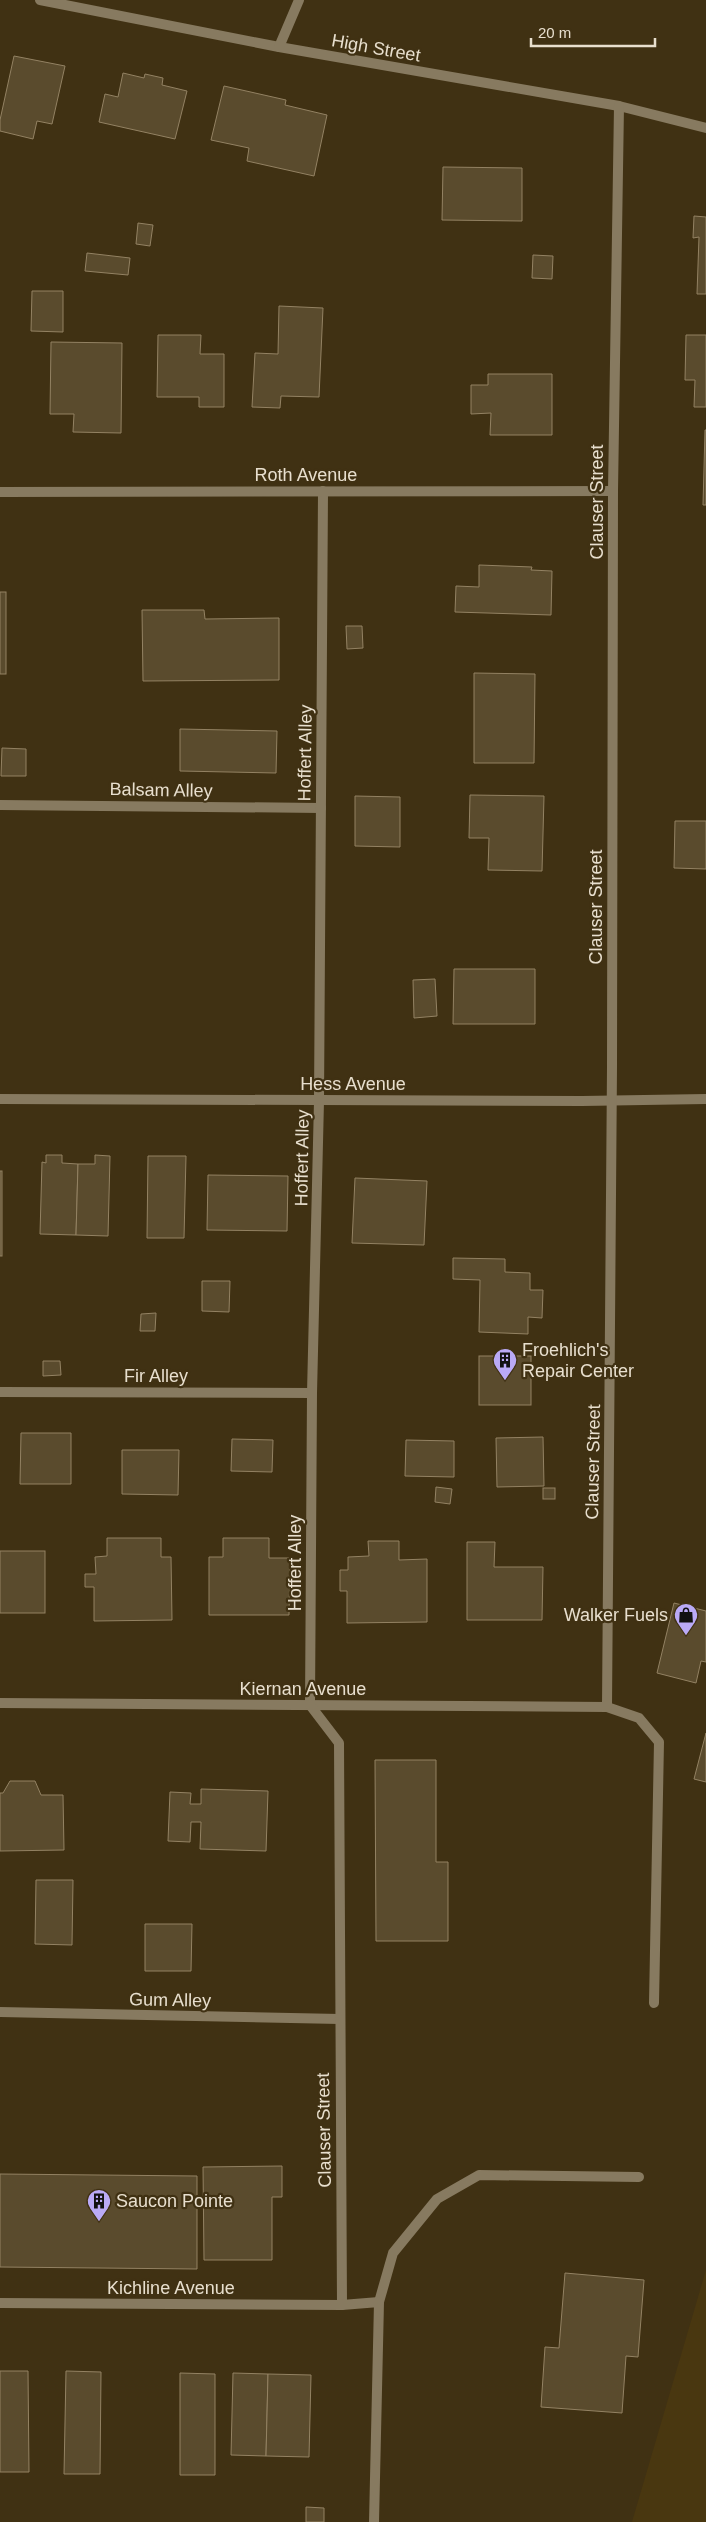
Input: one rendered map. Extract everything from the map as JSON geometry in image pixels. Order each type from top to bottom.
[{"type":"street","name":"High Street","points":[[40,0],[279,47],[619,106],[706,128]]},
{"type":"street","points":[[279,47],[298,0]]},
{"type":"street","name":"Clauser Street","points":[[607,1707],[612,1101],[613,491],[619,106]]},
{"type":"street","name":"Hoffert Alley","points":[[310,1706],[312,1393],[319,1101],[323,491]]},
{"type":"street","name":"Roth Avenue","points":[[0,492],[613,491]]},
{"type":"street","name":"Balsam Alley","points":[[0,805],[321,808]]},
{"type":"street","name":"Hess Avenue","points":[[0,1100],[612,1101],[706,1099]]},
{"type":"street","name":"Fir Alley","points":[[0,1392],[312,1393]]},
{"type":"street","name":"Kiernan Avenue","points":[[0,1703],[607,1707],[639,1718],[659,1742],[654,2003]]},
{"type":"street","name":"Clauser Street","points":[[310,1706],[339,1743],[342,2306]]},
{"type":"street","name":"Gum Alley","points":[[0,2012],[340,2019]]},
{"type":"street","points":[[374,2522],[379,2302],[393,2253],[437,2199],[479,2175],[639,2177]]},
{"type":"street","points":[[342,2306],[379,2302]]},
{"type":"street","name":"Kichline Avenue","points":[[0,2304],[342,2306]]},
{"type":"shaded area","points":[[706,2270],[706,2522],[632,2522]]},
{"type":"building","points":[[14,56],[65,66],[52,124],[37,121],[33,139],[0,131],[0,120]]},
{"type":"building","points":[[123,73],[144,78],[145,74],[163,78],[162,85],[187,91],[175,139],[99,122],[105,94],[118,97]]},
{"type":"building","points":[[224,86],[286,100],[285,105],[327,115],[314,176],[247,161],[249,148],[211,140]]},
{"type":"building","points":[[443,167],[522,168],[522,221],[442,220]]},
{"type":"building","points":[[694,216],[706,217],[706,294],[697,294],[699,237],[693,238]]},
{"type":"building","points":[[138,223],[153,225],[150,246],[136,244]]},
{"type":"building","points":[[87,253],[130,258],[128,275],[85,271]]},
{"type":"building","points":[[533,255],[553,256],[552,279],[532,278]]},
{"type":"building","points":[[32,291],[63,291],[63,332],[31,331]]},
{"type":"building","points":[[279,306],[323,308],[319,397],[281,396],[280,408],[252,407],[255,353],[278,354]]},
{"type":"building","points":[[158,335],[201,335],[200,354],[224,354],[224,407],[199,407],[199,397],[157,397]]},
{"type":"building","points":[[686,335],[706,335],[706,407],[694,407],[695,380],[685,380]]},
{"type":"building","points":[[51,342],[122,343],[121,433],[73,432],[74,414],[50,414]]},
{"type":"building","points":[[488,374],[552,374],[552,435],[490,435],[491,413],[471,414],[471,385],[488,385]]},
{"type":"building","points":[[705,430],[706,505],[703,505]]},
{"type":"building","points":[[479,565],[532,567],[531,570],[552,571],[551,615],[455,612],[456,586],[479,587]]},
{"type":"building","points":[[0,592],[6,592],[6,674],[0,674]]},
{"type":"building","points":[[142,610],[204,610],[205,619],[279,618],[279,680],[143,681]]},
{"type":"building","points":[[346,626],[362,626],[363,648],[347,649]]},
{"type":"building","points":[[474,673],[535,674],[534,763],[474,763]]},
{"type":"building","points":[[180,729],[277,731],[276,773],[180,771]]},
{"type":"building","points":[[2,748],[26,749],[26,776],[1,776]]},
{"type":"building","points":[[470,795],[544,796],[542,871],[488,870],[489,838],[469,838]]},
{"type":"building","points":[[355,796],[400,797],[400,847],[355,846]]},
{"type":"building","points":[[675,821],[706,821],[706,869],[674,868]]},
{"type":"building","points":[[454,969],[535,969],[535,1024],[453,1024]]},
{"type":"building","points":[[435,979],[437,1016],[414,1018],[413,980]]},
{"type":"building","points":[[46,1155],[62,1155],[62,1163],[78,1164],[76,1235],[40,1234],[42,1162],[46,1163]]},
{"type":"building","points":[[95,1155],[110,1156],[108,1236],[76,1235],[78,1164],[95,1164]]},
{"type":"building","points":[[148,1156],[186,1156],[184,1238],[147,1238]]},
{"type":"building","points":[[0,1171],[2,1171],[2,1256],[0,1256]]},
{"type":"building","points":[[208,1175],[288,1176],[287,1231],[207,1230]]},
{"type":"building","points":[[355,1178],[427,1181],[424,1245],[352,1243]]},
{"type":"building","points":[[453,1258],[505,1259],[505,1272],[530,1273],[530,1290],[543,1290],[542,1318],[528,1317],[528,1334],[479,1332],[480,1280],[453,1279]]},
{"type":"building","points":[[202,1281],[230,1281],[229,1312],[202,1311]]},
{"type":"building","points":[[156,1313],[155,1331],[140,1331],[141,1314]]},
{"type":"building","name":"Froehlich's Repair Center","points":[[479,1356],[531,1356],[531,1405],[479,1405]]},
{"type":"building","points":[[43,1361],[60,1361],[61,1375],[43,1376]]},
{"type":"building","points":[[21,1433],[71,1433],[71,1484],[20,1484]]},
{"type":"building","points":[[543,1437],[544,1486],[497,1487],[496,1438]]},
{"type":"building","points":[[232,1439],[273,1440],[272,1472],[231,1471]]},
{"type":"building","points":[[406,1440],[454,1441],[454,1477],[405,1476]]},
{"type":"building","points":[[122,1450],[179,1450],[178,1495],[122,1494]]},
{"type":"building","points":[[436,1487],[452,1489],[450,1504],[435,1502]]},
{"type":"building","points":[[543,1488],[555,1488],[555,1499],[543,1499]]},
{"type":"building","points":[[107,1538],[161,1538],[161,1557],[171,1557],[172,1620],[94,1621],[94,1587],[85,1587],[85,1574],[96,1574],[95,1557],[107,1556]]},
{"type":"building","points":[[223,1538],[269,1538],[269,1558],[290,1558],[289,1615],[209,1615],[209,1557],[223,1557]]},
{"type":"building","points":[[368,1541],[399,1541],[399,1560],[427,1559],[427,1622],[347,1623],[347,1591],[340,1591],[340,1570],[348,1570],[348,1557],[369,1556]]},
{"type":"building","points":[[467,1542],[495,1542],[494,1567],[543,1567],[542,1620],[467,1620]]},
{"type":"building","points":[[0,1551],[45,1551],[45,1613],[0,1613]]},
{"type":"building","name":"Walker Fuels","points":[[674,1603],[706,1611],[706,1662],[701,1661],[696,1683],[657,1673]]},
{"type":"building","points":[[706,1733],[706,1782],[694,1779]]},
{"type":"building","points":[[375,1760],[436,1760],[436,1862],[448,1862],[448,1941],[376,1941]]},
{"type":"building","points":[[10,1781],[35,1781],[41,1795],[63,1795],[64,1850],[0,1851],[0,1793],[3,1793]]},
{"type":"building","points":[[201,1789],[268,1791],[266,1851],[200,1849],[201,1822],[191,1822],[190,1842],[168,1841],[170,1792],[191,1793],[190,1804],[201,1804]]},
{"type":"building","points":[[36,1880],[73,1880],[72,1945],[35,1944]]},
{"type":"building","points":[[145,1924],[192,1924],[191,1971],[145,1971]]},
{"type":"building","points":[[282,2166],[282,2197],[272,2197],[272,2260],[204,2260],[203,2167]]},
{"type":"building","name":"Saucon Pointe","points":[[0,2174],[197,2176],[197,2269],[0,2267]]},
{"type":"building","points":[[565,2273],[644,2280],[638,2357],[626,2356],[622,2413],[541,2407],[545,2347],[559,2348]]},
{"type":"building","points":[[0,2371],[28,2371],[29,2472],[0,2472]]},
{"type":"building","points":[[66,2371],[101,2372],[100,2474],[64,2474]]},
{"type":"building","points":[[180,2373],[215,2374],[215,2475],[180,2475]]},
{"type":"building","points":[[233,2373],[268,2374],[266,2456],[231,2455]]},
{"type":"building","points":[[268,2374],[311,2375],[309,2457],[266,2456]]},
{"type":"building","points":[[306,2507],[324,2508],[324,2522],[306,2522]]},
{"type":"place","name":"Froehlich's Repair Center","points":[[505,1381]]},
{"type":"place","name":"Walker Fuels","points":[[686,1636]]},
{"type":"place","name":"Saucon Pointe","points":[[99,2222]]}]
